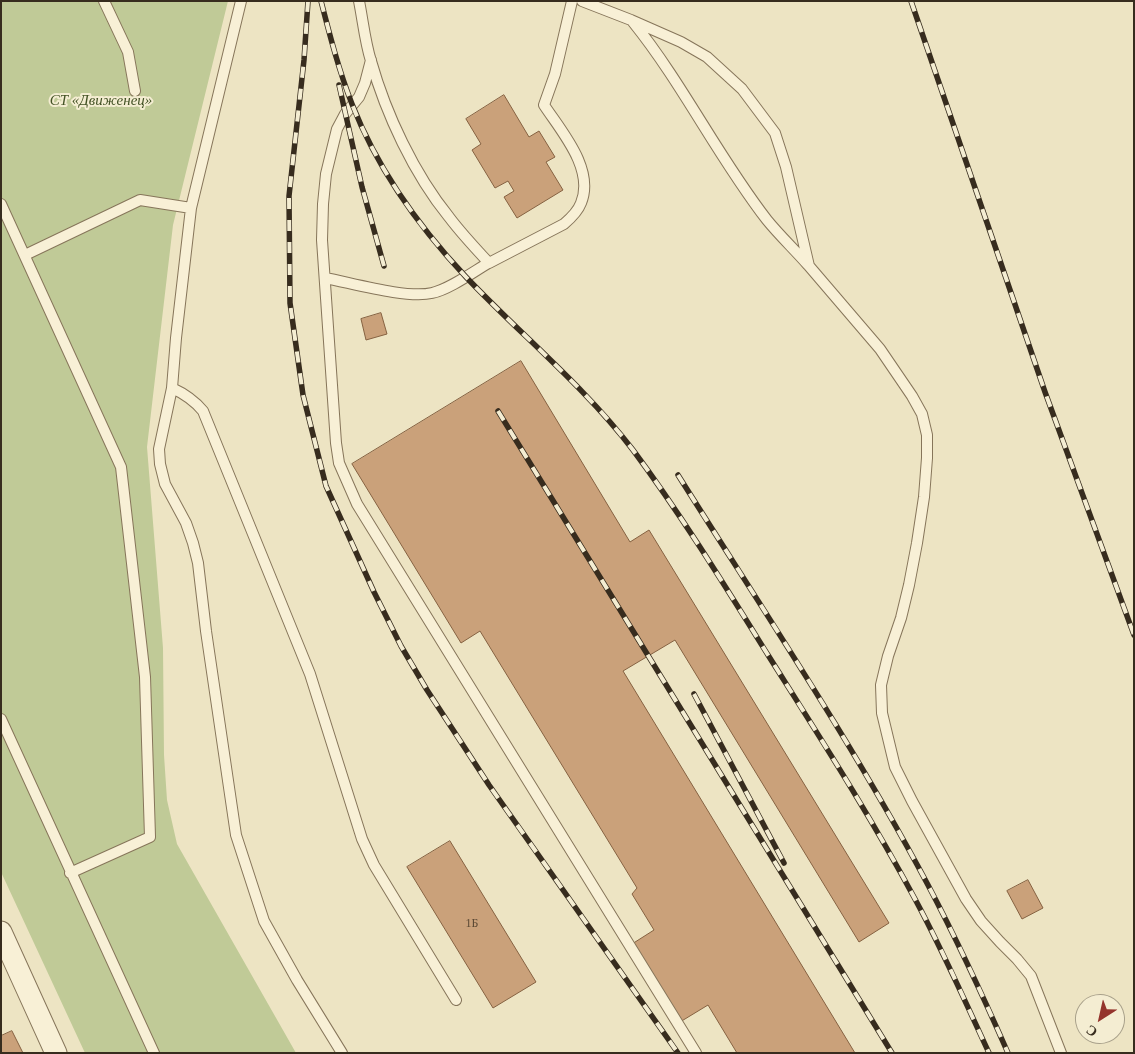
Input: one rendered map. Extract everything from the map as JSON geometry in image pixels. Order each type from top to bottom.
[{"type":"street","points":[[1,932],[56,1053]]},
{"type":"lane","points":[[104,1],[128,52],[135,91]]},
{"type":"lane","points":[[241,1],[192,208],[176,338],[172,388],[159,449],[160,464],[165,484],[186,524],[198,563],[236,835],[264,922],[342,1053]]},
{"type":"lane","points":[[358,1],[371,60],[383,96],[404,145],[422,178],[448,216],[490,262]]},
{"type":"lane","points":[[325,278],[416,295],[433,293],[564,224],[574,214],[581,203],[585,187],[581,165],[573,149],[544,105],[555,74],[572,1]]},
{"type":"lane","points":[[582,1],[681,42],[707,57],[742,88],[775,132],[786,167],[809,266]]},
{"type":"lane","points":[[631,20],[664,64],[736,177],[768,221],[880,349],[922,414],[927,436],[927,458],[917,543],[901,618],[888,656],[881,685],[882,713],[895,767],[966,899],[981,921],[1031,976],[1061,1053]]},
{"type":"lane","points":[[371,60],[365,83],[359,96],[345,114],[337,129],[331,150],[323,204],[322,240],[339,463],[357,504],[696,1053]]},
{"type":"lane","points":[[25,255],[140,200],[192,208]]},
{"type":"lane","points":[[1,204],[121,467],[145,677],[150,836],[70,873]]},
{"type":"lane","points":[[172,388],[184,393],[196,402],[203,411],[310,674],[362,839],[374,865],[456,1000]]},
{"type":"lane","points":[[1,719],[154,1053]]},
{"type":"green space","name":"СТ «Движенец»","points":[[1,1],[228,1],[173,225],[147,447],[163,648],[164,755],[167,800],[177,844],[296,1053],[85,1053],[1,872]]},
{"type":"building","points":[[504,95],[529,137],[539,131],[555,157],[546,162],[563,190],[517,218],[504,197],[514,191],[508,181],[495,188],[472,150],[481,144],[466,119]]},
{"type":"building","points":[[381,313],[387,334],[366,340],[361,319]]},
{"type":"building","points":[[521,361],[630,542],[649,530],[889,923],[859,942],[675,640],[623,671],[855,1053],[737,1053],[708,1005],[680,1022],[632,944],[654,930],[632,894],[637,888],[480,631],[461,643],[352,464]]},
{"type":"building","points":[[450,841],[536,982],[493,1008],[407,867]]},
{"type":"building","points":[[1028,880],[1043,908],[1022,919],[1007,891]]},
{"type":"building","points":[[12,1031],[23,1053],[1,1053],[1,1036]]},
{"type":"railway","points":[[308,1],[304,60],[289,196],[290,303],[303,395],[326,486],[374,592],[401,646],[427,690],[489,785],[678,1053]]},
{"type":"railway","points":[[321,1],[331,40],[352,104],[362,128],[387,174],[416,217],[449,258],[594,404],[633,450],[669,500],[736,603],[880,837],[935,937],[989,1053]]},
{"type":"railway","points":[[911,1],[1045,392],[1134,635]]},
{"type":"railway","points":[[339,85],[362,187],[384,266]]},
{"type":"railway","points":[[498,411],[892,1053]]},
{"type":"railway","points":[[678,475],[807,678],[899,832],[949,926],[1008,1053]]},
{"type":"railway","points":[[694,694],[784,863]]}]
